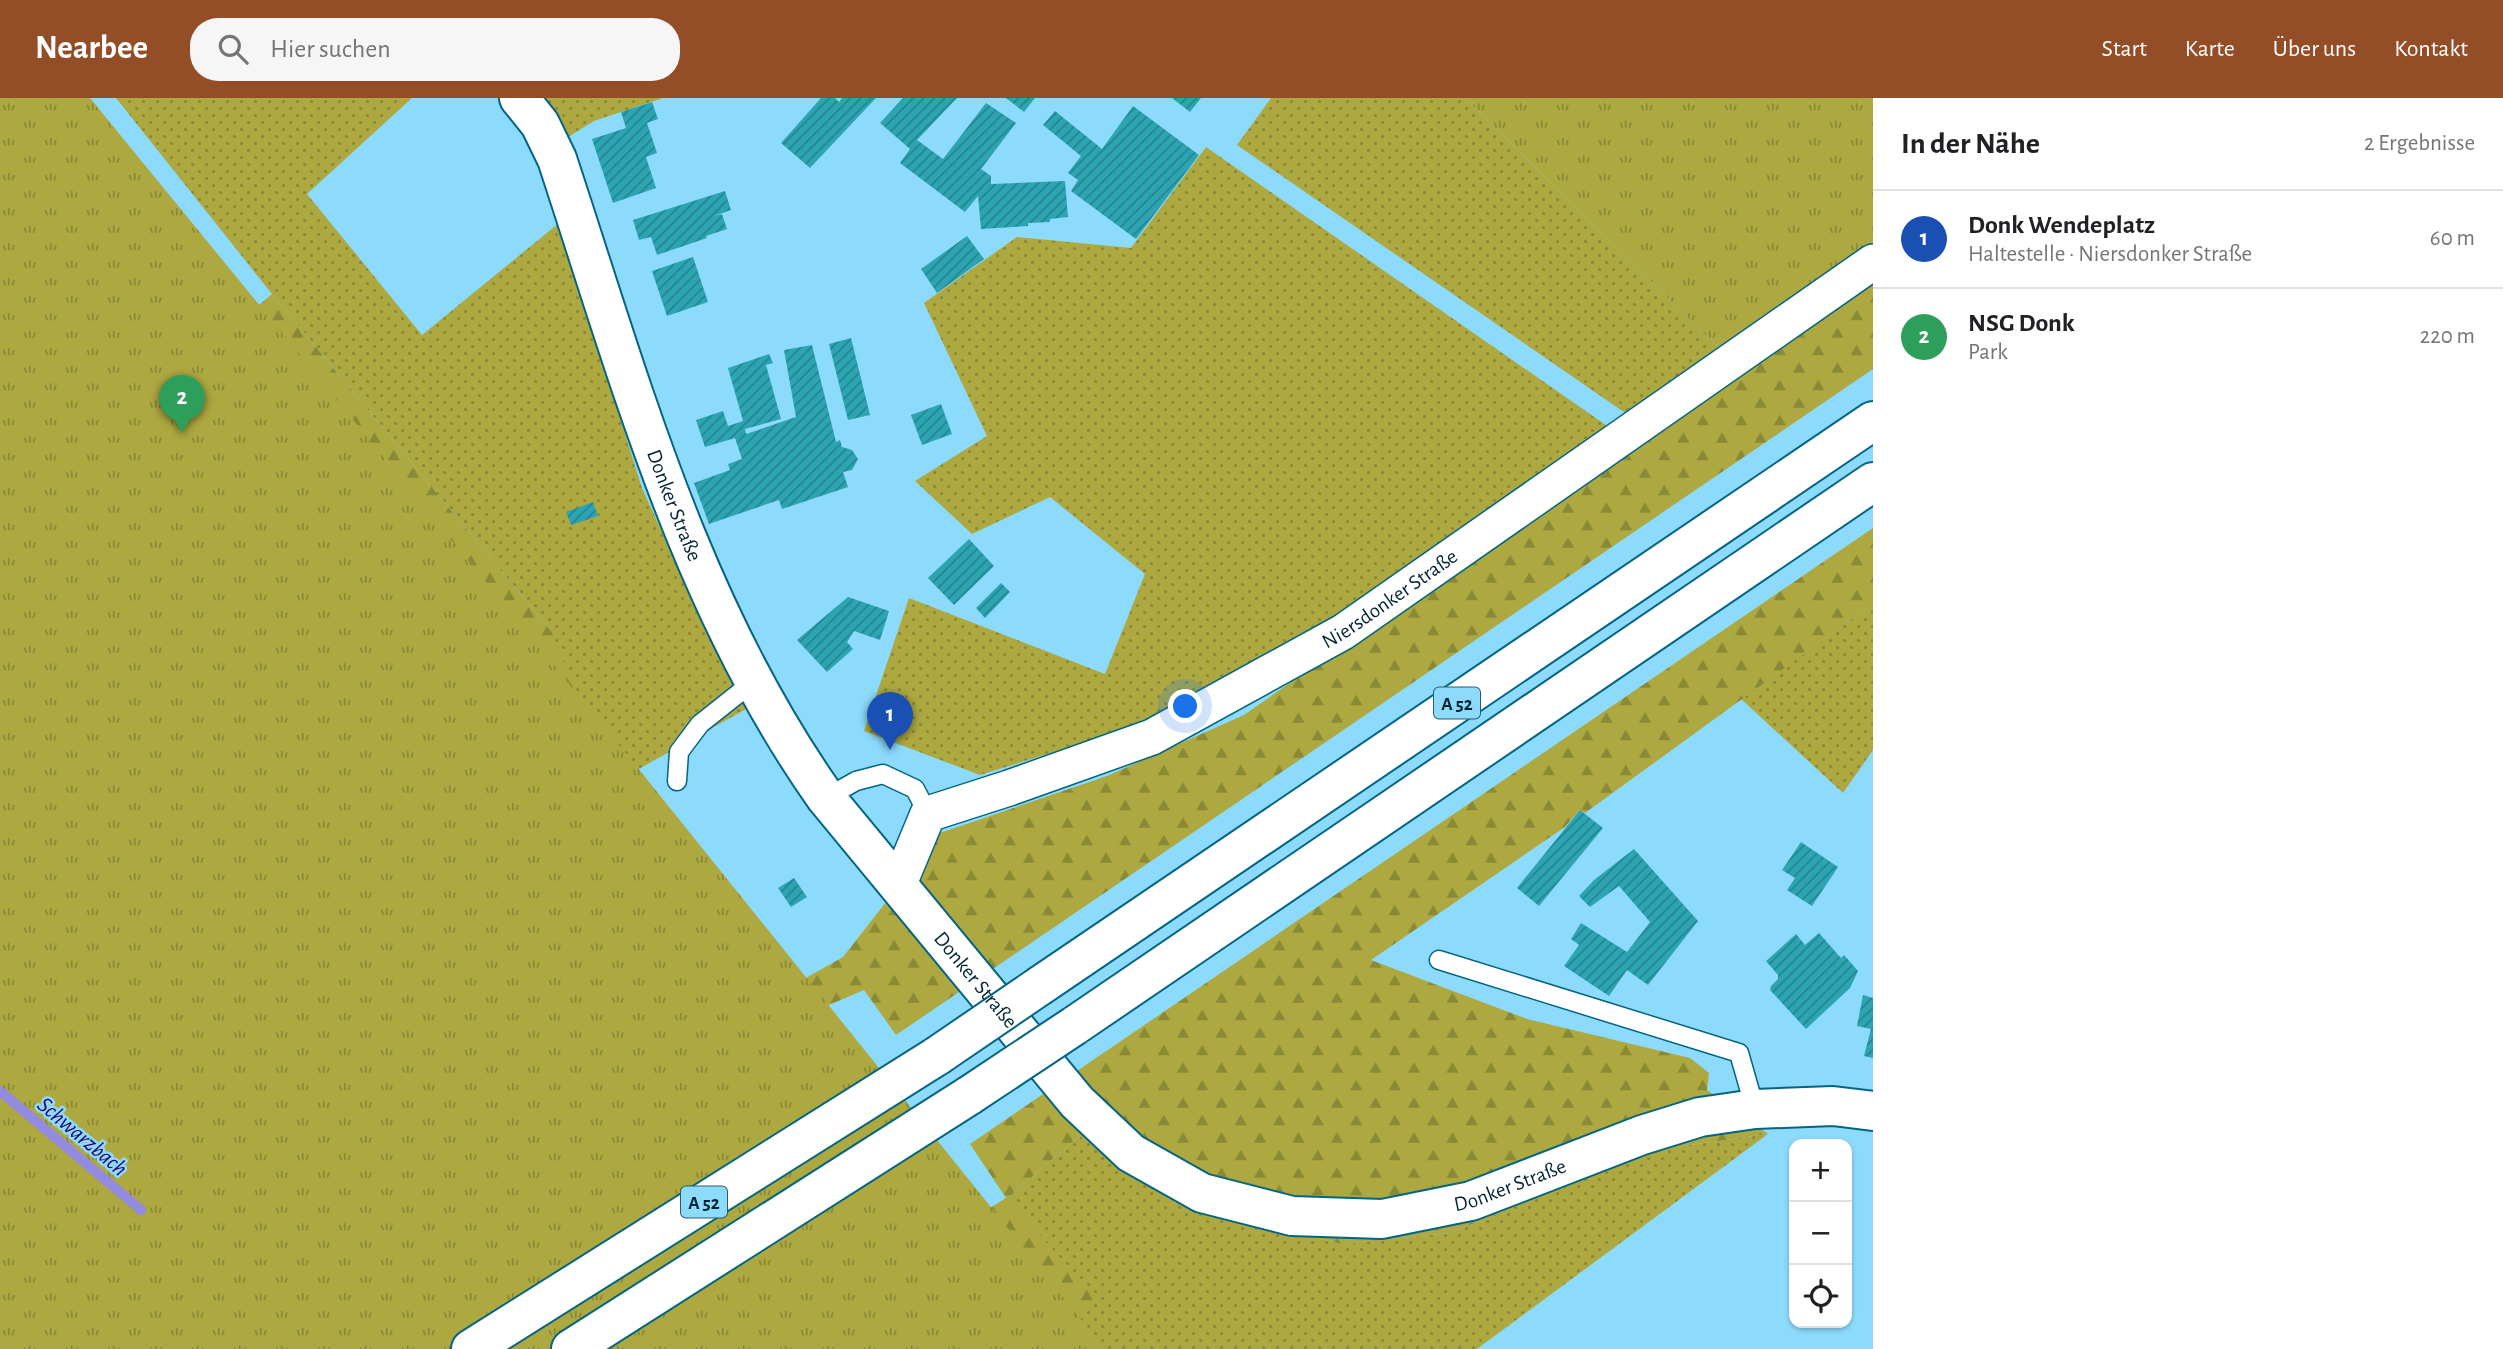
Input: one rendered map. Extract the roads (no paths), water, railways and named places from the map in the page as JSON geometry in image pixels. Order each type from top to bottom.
[{"type":"main road","name":"Donker Straße","points":[[519,98],[540,124],[557,159],[656,462],[694,559],[754,682],[792,750],[826,798],[1077,1102],[1131,1153],[1202,1193],[1292,1216],[1382,1219],[1471,1201],[1642,1135],[1700,1117],[1755,1109],[1833,1106],[1873,1111]]},
{"type":"main road","name":"A 52","points":[[471,1349],[937,1056],[1873,421]]},
{"type":"main road","name":"A 52","points":[[571,1349],[970,1096],[1873,482]]},
{"type":"street","name":"Niersdonker Straße","points":[[928,814],[1152,737],[1343,632],[1873,262]]},
{"type":"street","points":[[898,886],[928,814]]},
{"type":"lane","points":[[677,781],[679,752],[700,724],[754,682]]},
{"type":"lane","points":[[826,798],[856,781],[883,774],[915,789],[928,814]]},
{"type":"lane","points":[[1439,960],[1739,1053],[1755,1109]]},
{"type":"waterway","name":"Schwarzbach","points":[[0,1091],[141,1210]]},
{"type":"place","name":"NSG Donk","points":[[182,433]]},
{"type":"place","name":"Donk Wendeplatz","points":[[890,750]]}]
